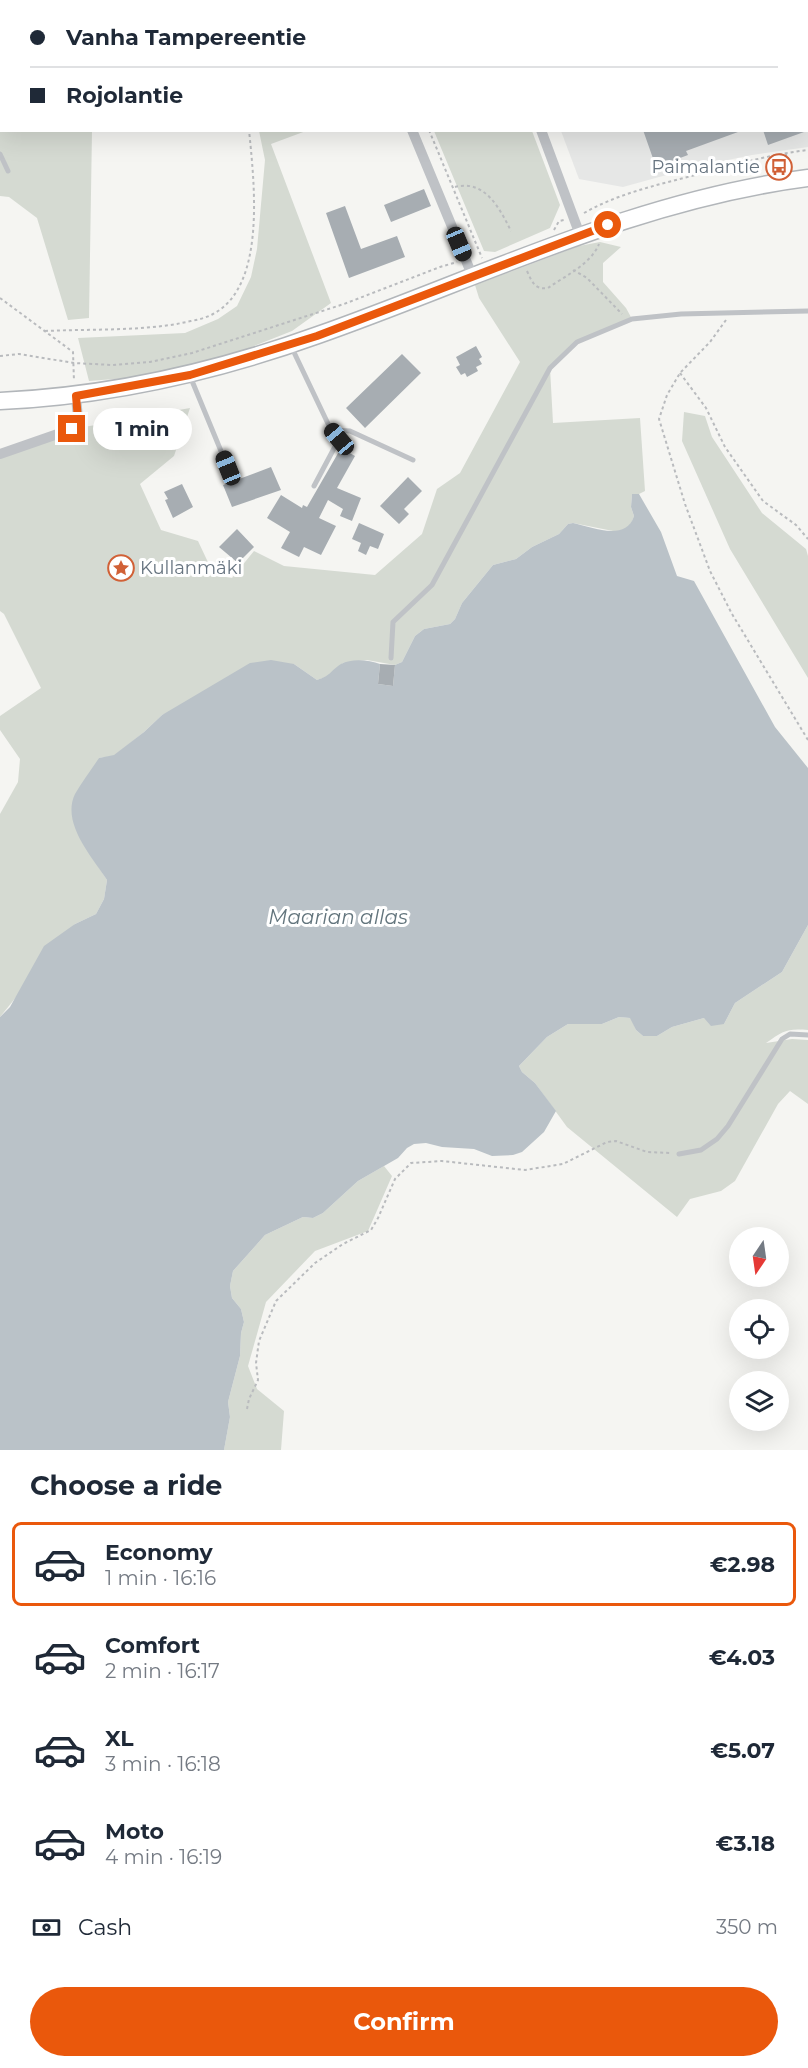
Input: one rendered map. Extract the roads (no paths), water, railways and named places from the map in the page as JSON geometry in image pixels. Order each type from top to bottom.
[{"type":"main road","points":[[0,401],[76,396],[190,375],[317,336],[472,275],[646,213],[720,193],[808,178]]},
{"type":"street","points":[[413,132],[472,275]]},
{"type":"street","points":[[542,132],[580,235]]},
{"type":"street","points":[[0,454],[72,429],[78,419],[76,396]]},
{"type":"lane","points":[[0,154],[8,171]]},
{"type":"lane","points":[[391,658],[393,622],[432,585],[550,368],[577,342],[627,321],[681,314],[808,311]]},
{"type":"lane","points":[[290,344],[331,429],[339,439],[314,486]]},
{"type":"lane","points":[[190,375],[228,468]]},
{"type":"lane","points":[[331,429],[350,431],[413,460]]},
{"type":"lane","points":[[679,1154],[701,1150],[717,1139],[728,1126],[782,1039],[790,1034],[808,1035]]},
{"type":"water","name":"Maarian allas","points":[[632,494],[639,494],[661,532],[677,576],[694,581],[775,727],[808,768],[808,925],[782,972],[735,1003],[724,1024],[711,1026],[704,1018],[672,1027],[657,1036],[643,1036],[636,1030],[630,1018],[619,1017],[602,1024],[568,1024],[547,1037],[519,1066],[556,1111],[544,1132],[522,1152],[492,1156],[474,1149],[442,1147],[426,1143],[414,1144],[398,1158],[358,1181],[323,1213],[313,1218],[303,1217],[265,1235],[233,1271],[230,1286],[232,1298],[241,1309],[244,1322],[240,1356],[228,1402],[230,1417],[224,1450],[0,1450],[0,1017],[10,1007],[44,946],[75,924],[96,914],[104,899],[107,880],[75,828],[72,805],[75,794],[99,758],[114,755],[162,715],[250,663],[271,660],[294,664],[317,680],[345,662],[371,661],[380,664],[378,684],[393,686],[395,665],[402,662],[415,636],[424,629],[450,624],[455,619],[462,603],[493,565],[516,559],[532,547],[559,534],[568,524],[573,523],[608,531],[624,529],[634,516],[631,507]]},
{"type":"place","name":"Paimalantie","points":[[779,167]]},
{"type":"place","name":"Kullanmäki","points":[[121,568]]}]
